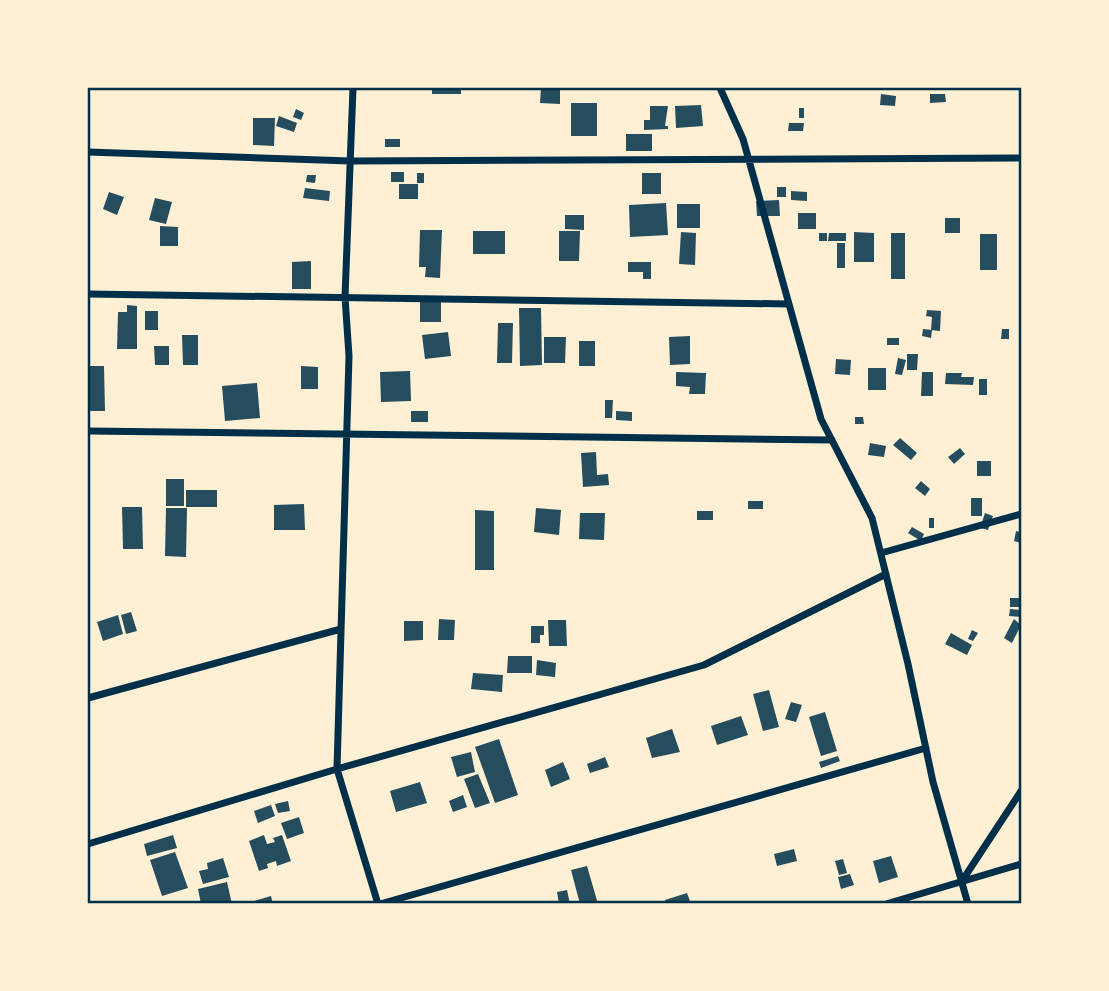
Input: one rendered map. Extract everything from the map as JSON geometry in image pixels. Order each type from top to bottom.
[{"type":"street","points":[[353,88],[345,298],[349,356],[337,769],[379,904],[926,748]]},
{"type":"street","points":[[720,88],[749,158],[821,419],[872,518],[908,664],[933,782],[968,904]]},
{"type":"street","points":[[88,152],[350,161],[1021,158]]},
{"type":"street","points":[[88,294],[789,304]]},
{"type":"street","points":[[88,431],[832,440]]},
{"type":"street","points":[[881,553],[1021,514]]},
{"type":"street","points":[[88,844],[337,769],[704,665],[886,574]]},
{"type":"street","points":[[88,698],[341,629]]},
{"type":"street","points":[[962,881],[1021,791]]},
{"type":"street","points":[[886,904],[1021,864]]},
{"type":"building","points":[[432,88],[461,88],[461,94],[432,94]]},
{"type":"building","points":[[541,88],[560,88],[560,104],[540,103]]},
{"type":"building","points":[[881,94],[896,96],[895,106],[880,105]]},
{"type":"building","points":[[930,94],[945,94],[946,102],[930,103]]},
{"type":"building","points":[[571,103],[597,103],[597,136],[571,136]]},
{"type":"building","points":[[701,105],[703,126],[676,128],[675,106]]},
{"type":"building","points":[[650,106],[668,106],[665,126],[668,126],[668,129],[644,130],[644,120],[650,120]]},
{"type":"building","points":[[799,108],[804,108],[804,118],[799,118]]},
{"type":"building","points":[[296,109],[304,113],[301,120],[293,117]]},
{"type":"building","points":[[279,116],[297,123],[294,132],[276,126]]},
{"type":"building","points":[[253,118],[275,118],[274,146],[253,145]]},
{"type":"building","points":[[789,123],[804,123],[803,131],[788,131]]},
{"type":"building","points":[[626,134],[652,134],[652,151],[626,151]]},
{"type":"building","points":[[385,139],[400,139],[400,147],[385,147]]},
{"type":"building","points":[[391,172],[404,172],[404,182],[391,182]]},
{"type":"building","points":[[417,173],[424,173],[424,183],[417,183]]},
{"type":"building","points":[[642,173],[661,173],[661,194],[642,194]]},
{"type":"building","points":[[307,175],[316,175],[315,183],[306,182]]},
{"type":"building","points":[[399,184],[418,184],[418,199],[399,199]]},
{"type":"building","points":[[777,187],[786,187],[786,197],[777,197]]},
{"type":"building","points":[[305,188],[330,191],[329,201],[303,198]]},
{"type":"building","points":[[791,191],[807,192],[807,201],[791,200]]},
{"type":"building","points":[[109,192],[124,197],[117,215],[103,209]]},
{"type":"building","points":[[155,198],[172,202],[166,224],[149,220]]},
{"type":"building","points":[[779,200],[780,216],[757,216],[756,201]]},
{"type":"building","points":[[666,203],[668,235],[630,237],[629,205]]},
{"type":"building","points":[[677,204],[700,204],[700,228],[677,228]]},
{"type":"building","points":[[798,213],[816,213],[816,229],[798,229]]},
{"type":"building","points":[[565,215],[584,215],[584,230],[565,229]]},
{"type":"building","points":[[945,218],[960,218],[960,233],[945,233]]},
{"type":"building","points":[[160,226],[178,227],[178,246],[160,246]]},
{"type":"building","points":[[420,230],[442,230],[440,278],[425,277],[426,267],[419,267]]},
{"type":"building","points":[[473,231],[505,231],[505,254],[473,254]]},
{"type":"building","points":[[559,231],[580,231],[579,261],[559,261]]},
{"type":"building","points":[[681,232],[696,233],[695,265],[679,264]]},
{"type":"building","points":[[854,232],[874,233],[874,262],[854,262]]},
{"type":"building","points":[[819,233],[827,233],[827,241],[819,241]]},
{"type":"building","points":[[829,233],[846,233],[846,241],[828,241]]},
{"type":"building","points":[[891,233],[905,233],[905,279],[891,279]]},
{"type":"building","points":[[980,234],[997,234],[997,270],[980,270]]},
{"type":"building","points":[[837,243],[845,243],[845,268],[837,268]]},
{"type":"building","points":[[311,261],[311,289],[292,289],[292,262]]},
{"type":"building","points":[[628,262],[651,262],[651,279],[643,279],[643,272],[628,272]]},
{"type":"building","points":[[420,302],[441,302],[441,322],[420,322]]},
{"type":"building","points":[[127,305],[137,306],[137,349],[117,349],[118,312],[127,312]]},
{"type":"building","points":[[519,308],[541,308],[542,365],[520,366]]},
{"type":"building","points":[[927,310],[941,311],[940,331],[931,330],[932,317],[926,316]]},
{"type":"building","points":[[145,311],[158,311],[158,330],[145,330]]},
{"type":"building","points":[[498,323],[513,323],[512,363],[497,363]]},
{"type":"building","points":[[923,329],[932,330],[931,338],[922,336]]},
{"type":"building","points":[[1002,329],[1009,329],[1009,339],[1001,339]]},
{"type":"building","points":[[448,332],[451,356],[425,359],[422,335]]},
{"type":"building","points":[[182,335],[198,335],[198,365],[183,365]]},
{"type":"building","points":[[690,336],[690,364],[670,365],[669,337]]},
{"type":"building","points":[[544,337],[566,337],[565,363],[544,363]]},
{"type":"building","points":[[887,338],[899,338],[899,345],[887,345]]},
{"type":"building","points":[[579,341],[595,341],[595,366],[579,366]]},
{"type":"building","points":[[154,346],[169,346],[169,365],[155,365]]},
{"type":"building","points":[[907,354],[918,354],[917,370],[907,370]]},
{"type":"building","points":[[898,358],[906,360],[902,375],[895,374]]},
{"type":"building","points":[[836,359],[851,360],[850,375],[835,374]]},
{"type":"building","points":[[88,366],[104,366],[105,411],[89,411]]},
{"type":"building","points":[[301,366],[318,367],[318,389],[301,389]]},
{"type":"building","points":[[868,368],[886,368],[886,390],[868,390]]},
{"type":"building","points":[[410,371],[411,401],[381,402],[380,372]]},
{"type":"building","points":[[676,372],[706,373],[705,394],[689,394],[690,387],[676,386]]},
{"type":"building","points":[[922,372],[933,372],[933,396],[921,396]]},
{"type":"building","points":[[946,373],[962,373],[961,377],[974,377],[973,385],[945,384]]},
{"type":"building","points":[[979,379],[987,379],[987,395],[979,395]]},
{"type":"building","points":[[257,383],[260,418],[225,421],[222,386]]},
{"type":"building","points":[[605,400],[613,400],[612,418],[605,418]]},
{"type":"building","points":[[411,411],[428,411],[428,422],[411,422]]},
{"type":"building","points":[[616,411],[632,412],[632,421],[616,420]]},
{"type":"building","points":[[855,417],[863,417],[864,424],[855,424]]},
{"type":"building","points":[[900,438],[917,453],[911,460],[893,445]]},
{"type":"building","points":[[870,443],[886,446],[884,457],[868,455]]},
{"type":"building","points":[[960,448],[965,454],[954,464],[948,457]]},
{"type":"building","points":[[596,452],[597,475],[608,474],[609,485],[583,487],[581,453]]},
{"type":"building","points":[[977,461],[991,461],[991,476],[977,476]]},
{"type":"building","points":[[166,479],[184,479],[184,506],[166,506]]},
{"type":"building","points":[[921,481],[930,489],[925,496],[915,488]]},
{"type":"building","points":[[186,490],[217,490],[217,507],[186,507]]},
{"type":"building","points":[[971,498],[982,498],[982,516],[971,516]]},
{"type":"building","points":[[748,501],[763,501],[763,509],[748,509]]},
{"type":"building","points":[[304,504],[305,530],[274,530],[274,505]]},
{"type":"building","points":[[122,507],[142,507],[143,549],[123,549]]},
{"type":"building","points":[[166,508],[187,508],[186,557],[165,556]]},
{"type":"building","points":[[536,508],[561,510],[559,535],[534,532]]},
{"type":"building","points":[[475,510],[494,511],[494,570],[475,570]]},
{"type":"building","points":[[697,511],[713,511],[713,520],[697,520]]},
{"type":"building","points":[[580,513],[605,513],[604,540],[579,539]]},
{"type":"building","points":[[985,513],[993,516],[988,530],[980,528]]},
{"type":"building","points":[[929,518],[934,518],[934,528],[929,528]]},
{"type":"building","points":[[912,527],[924,534],[921,541],[908,533]]},
{"type":"building","points":[[1016,531],[1021,532],[1021,543],[1014,541]]},
{"type":"building","points":[[1010,598],[1021,598],[1021,607],[1010,607]]},
{"type":"building","points":[[1010,609],[1021,610],[1021,617],[1009,616]]},
{"type":"building","points":[[131,612],[137,631],[126,634],[121,615]]},
{"type":"building","points":[[118,615],[123,634],[103,641],[97,622]]},
{"type":"building","points":[[439,619],[455,620],[454,640],[438,640]]},
{"type":"building","points":[[1014,619],[1021,625],[1012,643],[1004,638]]},
{"type":"building","points":[[548,620],[566,620],[567,646],[549,646]]},
{"type":"building","points":[[404,621],[423,621],[423,640],[404,641]]},
{"type":"building","points":[[531,626],[544,626],[540,643],[531,643]]},
{"type":"building","points":[[972,630],[978,633],[973,641],[968,639]]},
{"type":"building","points":[[951,633],[972,645],[967,655],[945,644]]},
{"type":"building","points":[[508,656],[532,656],[532,673],[507,673]]},
{"type":"building","points":[[537,660],[556,663],[555,677],[536,675]]},
{"type":"building","points":[[473,673],[503,675],[502,692],[471,689]]},
{"type":"building","points":[[769,690],[779,727],[763,731],[753,694]]},
{"type":"building","points":[[791,702],[802,705],[796,722],[785,719]]},
{"type":"building","points":[[825,712],[837,751],[821,756],[809,717]]},
{"type":"building","points":[[741,716],[748,735],[717,745],[711,726]]},
{"type":"building","points":[[672,729],[680,752],[652,758],[646,738]]},
{"type":"building","points":[[499,739],[518,795],[495,803],[475,747]]},
{"type":"building","points":[[471,752],[475,772],[457,777],[451,757]]},
{"type":"building","points":[[838,756],[840,761],[821,768],[819,762]]},
{"type":"building","points":[[605,757],[609,767],[590,773],[587,764]]},
{"type":"building","points":[[563,762],[570,779],[551,787],[545,770]]},
{"type":"building","points":[[478,774],[490,803],[475,808],[464,779]]},
{"type":"building","points":[[420,782],[427,803],[396,812],[390,791]]},
{"type":"building","points":[[463,795],[467,807],[453,812],[449,801]]},
{"type":"building","points":[[288,801],[290,811],[278,813],[275,804]]},
{"type":"building","points":[[271,805],[275,816],[258,823],[254,811]]},
{"type":"building","points":[[299,817],[304,833],[287,839],[281,823]]},
{"type":"building","points":[[173,835],[177,848],[147,856],[144,844]]},
{"type":"building","points":[[264,835],[267,844],[275,842],[273,838],[282,835],[291,861],[277,866],[276,861],[259,871],[249,841]]},
{"type":"building","points":[[794,849],[797,861],[777,866],[774,854]]},
{"type":"building","points":[[175,852],[188,888],[162,896],[150,860]]},
{"type":"building","points":[[891,856],[898,877],[879,883],[873,861]]},
{"type":"building","points":[[223,858],[229,877],[203,884],[199,871],[208,869],[207,863]]},
{"type":"building","points":[[843,859],[847,873],[839,875],[835,861]]},
{"type":"building","points":[[587,866],[598,904],[580,904],[571,870]]},
{"type":"building","points":[[850,874],[854,885],[841,889],[838,877]]},
{"type":"building","points":[[227,882],[232,904],[201,904],[198,889]]},
{"type":"building","points":[[567,890],[570,904],[559,904],[557,892]]},
{"type":"building","points":[[687,893],[691,904],[666,904],[665,900]]},
{"type":"building","points":[[271,896],[273,904],[247,903]]}]
